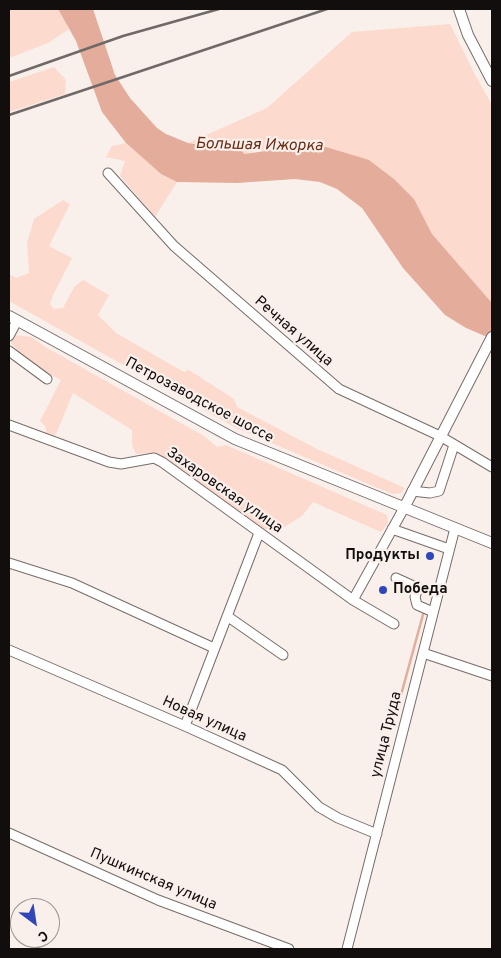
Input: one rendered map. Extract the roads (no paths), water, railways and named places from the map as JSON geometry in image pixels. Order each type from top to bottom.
[{"type":"main road","points":[[459,9],[468,35],[492,81]]},
{"type":"main road","name":"Петрозаводское шоссе","points":[[13,318],[235,439],[492,543]]},
{"type":"main road","points":[[404,508],[491,339]]},
{"type":"street","name":"Речная улица","points":[[108,173],[174,246],[339,389],[440,436],[492,467]]},
{"type":"street","points":[[9,336],[13,318]]},
{"type":"street","points":[[9,351],[47,379]]},
{"type":"street","name":"Захаровская улица","points":[[9,425],[109,462],[121,464],[154,458],[162,462],[353,600],[394,624]]},
{"type":"street","points":[[412,491],[430,493],[439,491],[454,445]]},
{"type":"street","points":[[353,600],[404,508]]},
{"type":"street","name":"улица Труда","points":[[347,949],[455,528]]},
{"type":"street","points":[[392,529],[450,549]]},
{"type":"street","points":[[185,726],[259,533]]},
{"type":"street","points":[[9,563],[72,583],[214,648]]},
{"type":"street","points":[[396,578],[418,588],[415,596],[417,605],[433,612]]},
{"type":"street","points":[[227,616],[283,655]]},
{"type":"street","name":"Новая улица","points":[[9,650],[282,770],[319,807],[338,818],[377,834]]},
{"type":"street","points":[[423,653],[492,676]]},
{"type":"street","name":"Пушкинская улица","points":[[9,833],[158,900],[289,949]]},
{"type":"waterway","points":[[401,695],[424,611]]},
{"type":"railway","points":[[9,76],[123,36],[219,9]]},
{"type":"railway","points":[[9,115],[327,9]]},
{"type":"place","name":"Продукты","points":[[430,556]]},
{"type":"place","name":"Победа","points":[[383,590]]},
{"type":"water label","name":"Большая Ижорка","points":[[259,146]]}]
